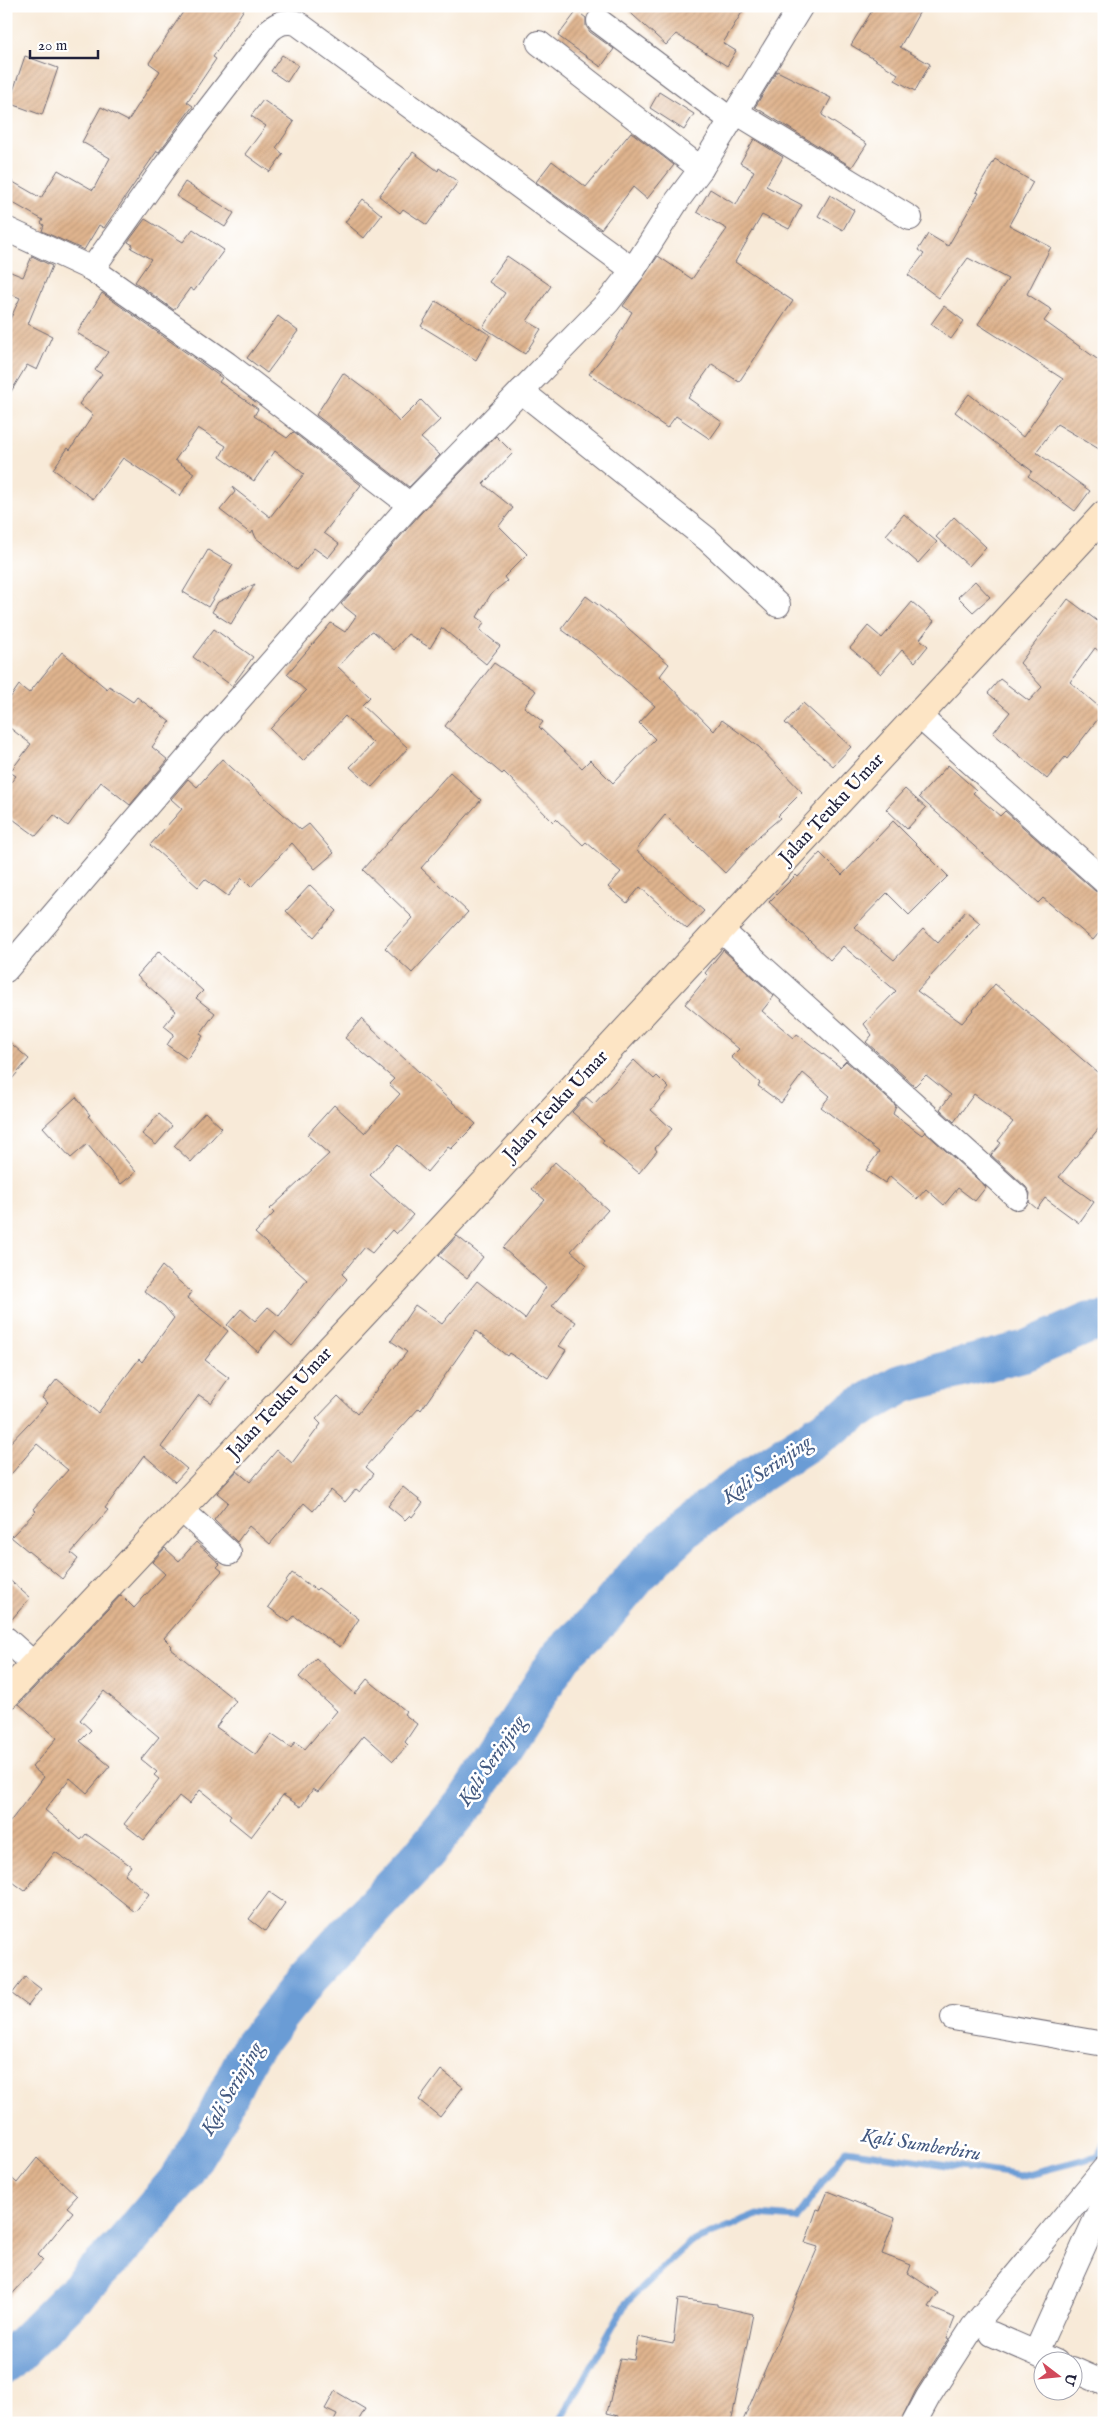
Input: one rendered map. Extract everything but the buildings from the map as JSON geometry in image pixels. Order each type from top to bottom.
[{"type":"main road","name":"Jalan Teuku Umar","points":[[6,1695],[1104,515]]},
{"type":"street","points":[[6,970],[224,716],[410,505],[608,302],[701,168],[801,6]]},
{"type":"street","points":[[92,269],[166,165],[269,31],[275,25],[290,21],[297,23],[632,270]]},
{"type":"street","points":[[600,21],[733,116],[910,218]]},
{"type":"street","points":[[540,43],[701,168]]},
{"type":"street","points":[[6,229],[92,269],[227,364],[410,505]]},
{"type":"street","points":[[521,391],[707,539],[778,605]]},
{"type":"street","points":[[919,716],[1104,881]]},
{"type":"street","points":[[720,929],[1017,1198]]},
{"type":"street","points":[[180,1509],[229,1553]]},
{"type":"street","points":[[6,1640],[34,1665]]},
{"type":"street","points":[[953,2018],[1104,2044]]},
{"type":"street","points":[[914,2423],[928,2397],[973,2327],[1104,2169]]},
{"type":"street","points":[[1048,2352],[1104,2201]]},
{"type":"street","points":[[992,2334],[1034,2352]]},
{"type":"street","points":[[1082,2373],[1104,2383]]},
{"type":"waterway","name":"Kali Serinjing","points":[[6,2363],[124,2245],[179,2180],[217,2117],[249,2052],[306,1980],[418,1860],[468,1800],[562,1655],[602,1617],[643,1568],[689,1525],[749,1479],[856,1410],[903,1383],[1025,1351],[1089,1323],[1104,1322]]},
{"type":"waterway","name":"Kali Sumberbiru","points":[[559,2423],[626,2303],[689,2243],[757,2215],[797,2218],[846,2150],[1021,2176],[1098,2156],[1104,2145]]}]
